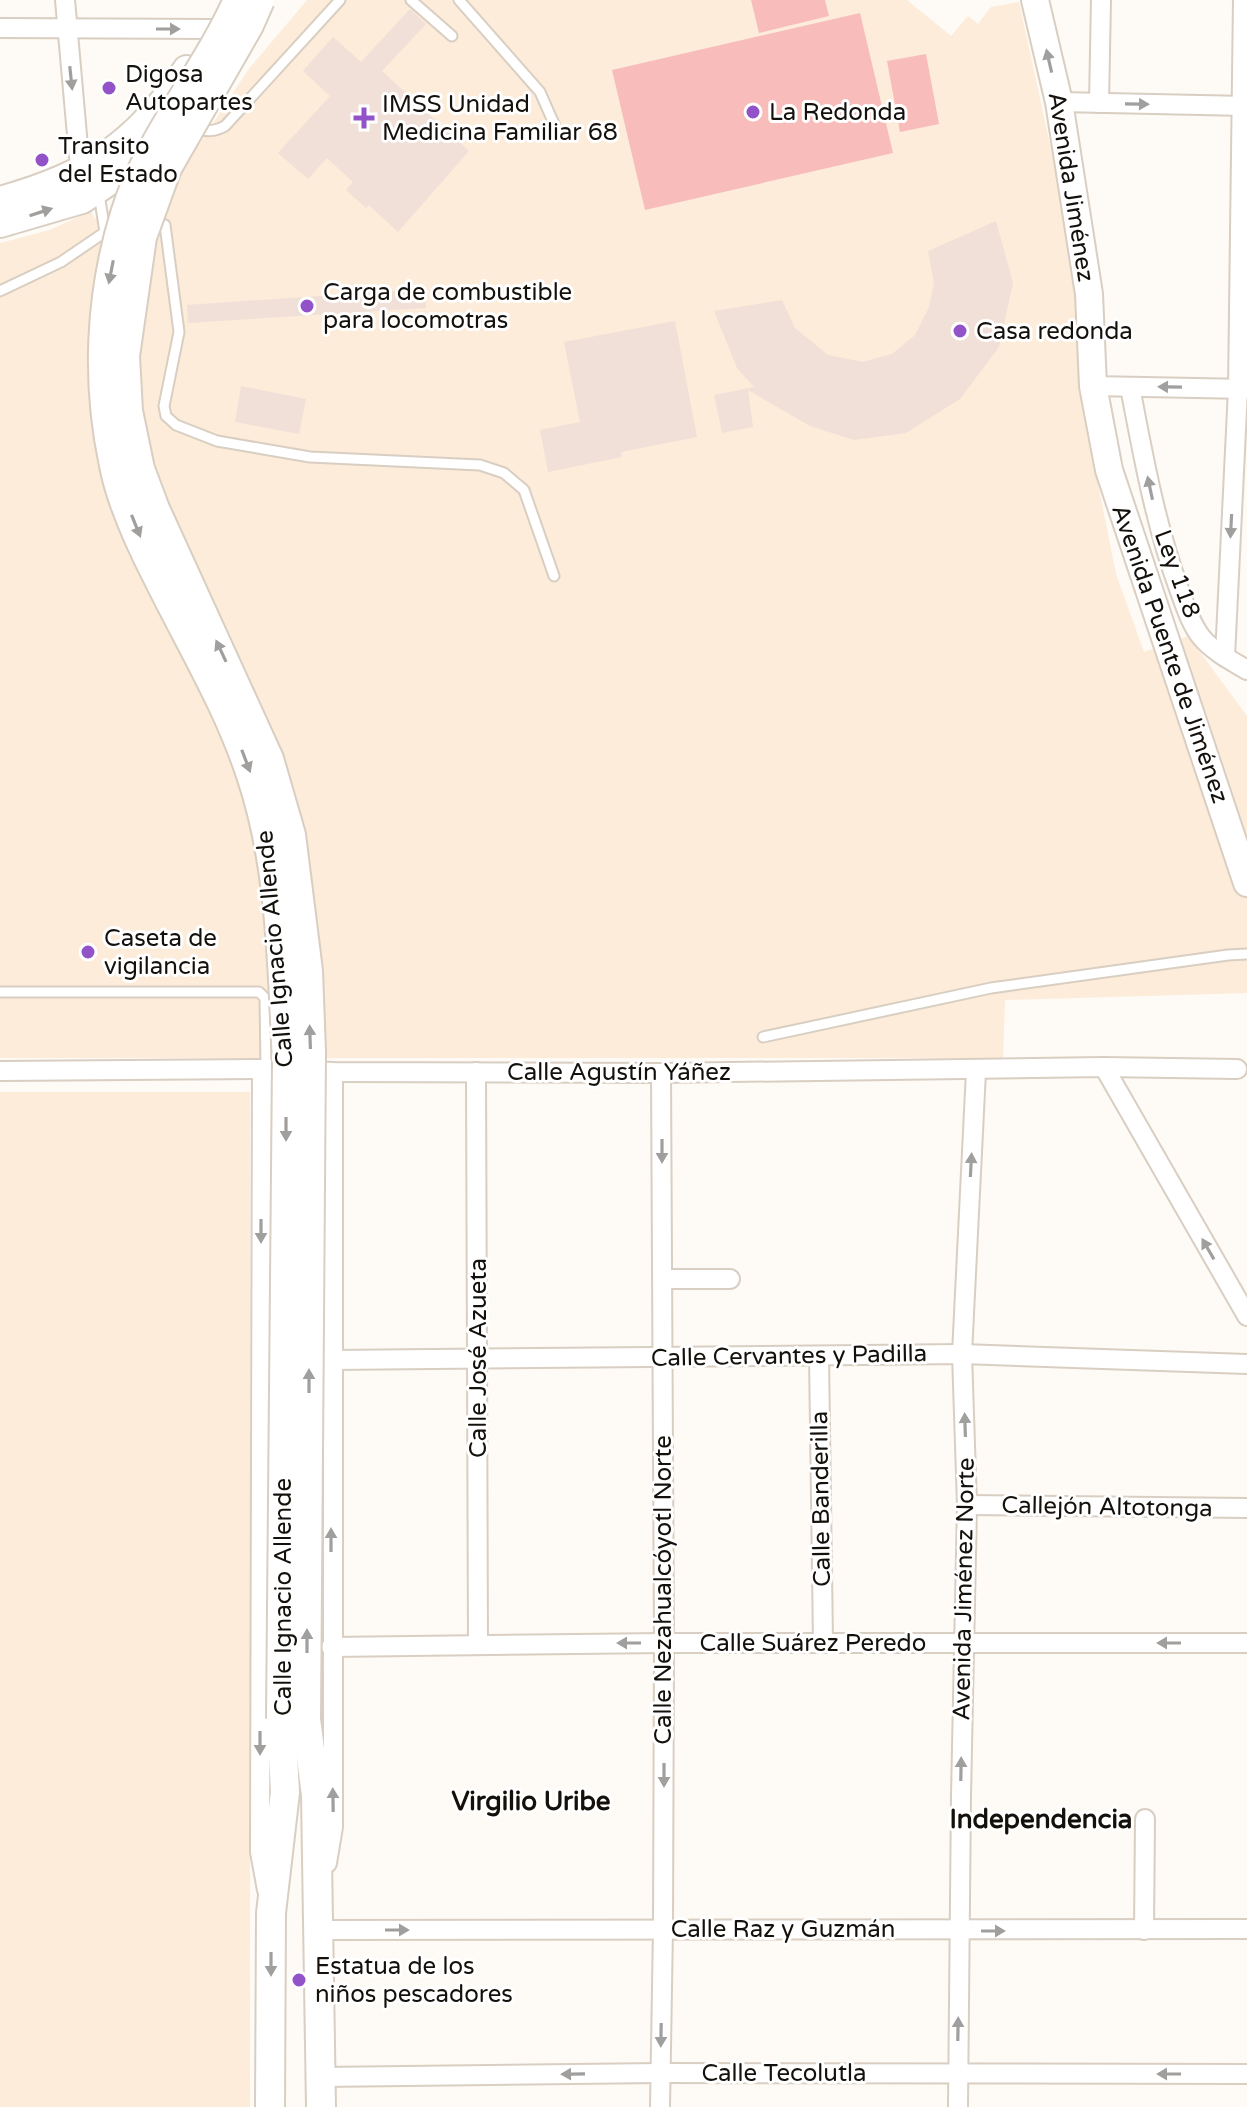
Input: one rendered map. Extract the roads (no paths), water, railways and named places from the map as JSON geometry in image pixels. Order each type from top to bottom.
[{"type":"main road","points":[[0,201],[87,187],[111,155],[146,123],[179,83],[214,29],[227,0]]},
{"type":"main road","name":"Calle Ignacio Allende","points":[[238,0],[144,165],[125,213],[105,304],[103,356],[106,418],[114,468],[156,575],[229,716],[251,775],[270,841],[287,1062],[294,1719],[316,1795],[321,2107]]},
{"type":"main road","name":"Calle Ignacio Allende","points":[[260,0],[229,61],[167,168],[142,237],[125,356],[128,411],[140,469],[155,509],[269,759],[293,850],[308,971],[311,1052],[294,1719],[271,1913],[270,2107]]},
{"type":"main road","points":[[0,223],[87,187],[189,123],[246,45],[268,0]]},
{"type":"street","points":[[65,0],[87,187]]},
{"type":"street","name":"Avenida Jiménez","points":[[1035,0],[1059,102],[1089,294],[1093,386],[1109,470]]},
{"type":"street","points":[[1099,103],[1101,0]]},
{"type":"street","points":[[1225,657],[1242,389],[1243,0]]},
{"type":"street","points":[[0,28],[214,29]]},
{"type":"street","points":[[1059,102],[1245,106]]},
{"type":"street","points":[[1093,386],[1242,389]]},
{"type":"street","name":"Ley 118","points":[[1130,387],[1151,496],[1168,560],[1186,610],[1202,638],[1247,670]]},
{"type":"street","name":"Avenida Puente de Jiménez","points":[[1109,470],[1247,883]]},
{"type":"street","points":[[1104,1067],[1247,1316]]},
{"type":"street","name":"Calle Agustín Yáñez","points":[[0,1071],[264,1069],[661,1073],[1104,1067],[1237,1069]]},
{"type":"street","name":"Calle Ignacio Allende","points":[[264,1069],[260,1852],[271,1913]]},
{"type":"street","name":"Avenida Jiménez Norte","points":[[958,2107],[967,1505],[962,1354],[976,1071]]},
{"type":"street","name":"Calle Ignacio Allende","points":[[319,1918],[333,1827],[333,1072]]},
{"type":"street","name":"Calle José Azueta","points":[[476,1072],[478,1644]]},
{"type":"street","name":"Calle Nezahualcóyotl Norte","points":[[660,2107],[664,1643],[661,1073]]},
{"type":"street","points":[[663,1279],[730,1279]]},
{"type":"street","name":"Calle Cervantes y Padilla","points":[[331,1360],[962,1354],[1247,1364]]},
{"type":"street","name":"Calle Banderilla","points":[[819,1356],[823,1642]]},
{"type":"street","name":"Callejón Altotonga","points":[[967,1505],[1247,1508]]},
{"type":"street","name":"Calle Suárez Peredo","points":[[331,1647],[823,1642],[1247,1643]]},
{"type":"street","points":[[1144,1930],[1145,1819]]},
{"type":"street","name":"Calle Raz y Guzmán","points":[[319,1918],[663,1928],[960,1931],[1247,1929]]},
{"type":"street","name":"Calle Tecolutla","points":[[321,2077],[660,2073],[1247,2074]]},
{"type":"lane","points":[[189,123],[200,130],[215,131],[225,126],[340,0]]},
{"type":"lane","points":[[411,0],[452,36]]},
{"type":"lane","points":[[459,0],[540,92],[555,126]]},
{"type":"lane","points":[[87,187],[105,232]]},
{"type":"lane","points":[[0,291],[61,262],[105,232],[165,225],[179,332],[164,406],[166,416],[176,425],[217,441],[310,457],[480,465],[504,473],[524,490],[554,576]]},
{"type":"lane","points":[[763,1037],[991,988],[1247,954]]},
{"type":"lane","points":[[0,992],[259,992],[265,998],[264,1069]]},
{"type":"place","name":"Digosa Autopartes","points":[[109,88]]},
{"type":"place","name":"La Redonda","points":[[753,112]]},
{"type":"place","name":"IMSS Unidad Medicina Familiar 68","points":[[364,118]]},
{"type":"place","name":"Transito del Estado","points":[[42,160]]},
{"type":"place","name":"Carga de combustible para locomotras","points":[[307,306]]},
{"type":"place","name":"Casa redonda","points":[[960,331]]},
{"type":"place","name":"Caseta de vigilancia","points":[[88,952]]},
{"type":"place","name":"Estatua de los niños pescadores","points":[[299,1980]]},
{"type":"district","name":"Virgilio Uribe","points":[[531,1801]]},
{"type":"district","name":"Independencia","points":[[1041,1819]]}]
